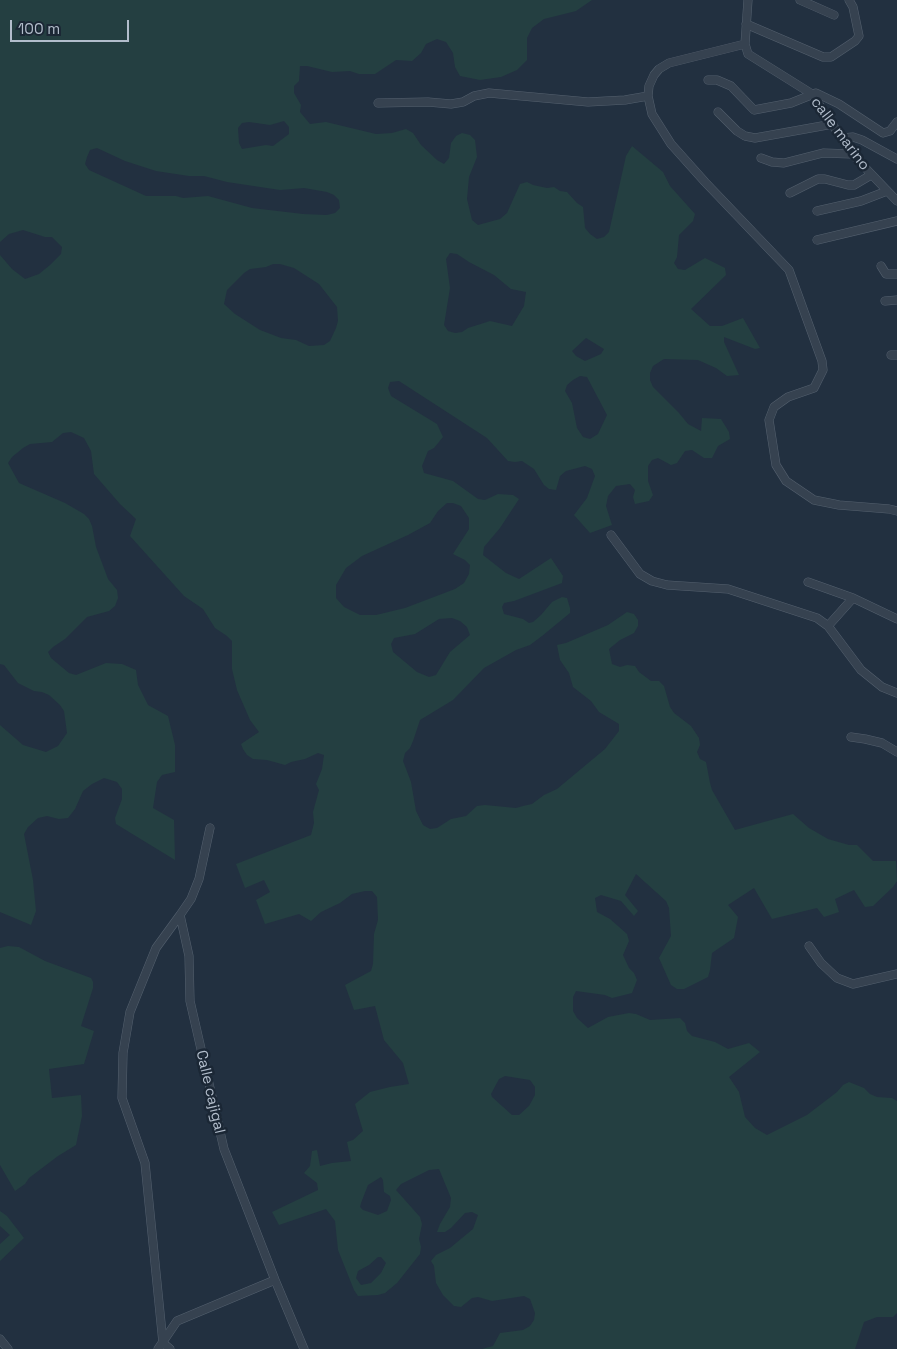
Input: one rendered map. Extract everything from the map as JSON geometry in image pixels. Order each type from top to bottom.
[{"type":"street","points":[[748,0],[745,44],[669,63],[659,68],[649,86],[648,96],[652,114],[671,144],[789,270],[822,361],[823,370],[814,388],[788,398],[774,407],[769,420],[776,464],[786,481],[814,500],[839,505],[897,511]]},
{"type":"street","points":[[800,0],[834,15]]},
{"type":"street","points":[[746,24],[823,57],[831,57],[855,41],[859,36],[853,7],[849,0]]},
{"type":"street","name":"calle marino","points":[[745,44],[748,54],[812,94],[852,154],[897,201]]},
{"type":"street","points":[[708,80],[717,80],[731,86],[754,110],[785,104],[812,94],[819,94],[839,104],[883,133],[893,128],[897,122]]},
{"type":"street","points":[[378,103],[428,102],[452,104],[489,93],[588,102],[625,100],[648,96]]},
{"type":"street","points":[[718,112],[737,131],[750,137],[833,124]]},
{"type":"street","points":[[842,138],[853,137],[862,140],[897,159]]},
{"type":"street","points":[[761,158],[772,162],[784,163],[822,153],[852,154]]},
{"type":"street","points":[[790,193],[818,179],[828,179],[854,185],[871,175]]},
{"type":"street","points":[[818,211],[862,201],[887,191]]},
{"type":"street","points":[[817,240],[897,221]]},
{"type":"street","points":[[880,266],[886,274],[897,274]]},
{"type":"street","points":[[884,301],[897,300]]},
{"type":"street","points":[[611,535],[640,574],[652,580],[667,585],[728,589],[817,618],[828,626],[861,670],[882,687],[897,693]]},
{"type":"street","points":[[808,582],[853,598],[897,619]]},
{"type":"street","points":[[828,626],[853,598]]},
{"type":"street","points":[[851,737],[865,738],[882,743],[897,752]]},
{"type":"street","points":[[160,1346],[145,1163],[122,1098],[123,1053],[130,1012],[156,948],[191,899],[199,879],[210,828]]},
{"type":"street","name":"Calle cajigal","points":[[180,915],[189,956],[190,1001],[224,1149],[304,1349]]},
{"type":"street","points":[[809,946],[821,963],[837,978],[853,984],[897,974]]},
{"type":"street","points":[[160,1346],[177,1321],[275,1280]]},
{"type":"street","points":[[0,1340],[8,1349]]},
{"type":"street","points":[[160,1346],[170,1349]]},
{"type":"green space","points":[[0,0],[592,0],[576,11],[544,19],[532,28],[527,38],[527,60],[517,70],[501,77],[480,80],[460,76],[455,67],[453,53],[446,42],[437,39],[426,44],[421,53],[412,61],[396,60],[375,74],[359,74],[350,71],[332,72],[300,66],[299,81],[294,86],[294,93],[301,105],[300,112],[310,124],[326,122],[376,134],[392,133],[406,129],[413,133],[421,145],[437,160],[444,164],[449,158],[451,143],[456,136],[462,133],[470,135],[475,140],[477,157],[469,177],[467,199],[472,220],[478,225],[500,219],[507,213],[520,184],[527,182],[547,188],[554,187],[560,191],[567,192],[583,207],[585,228],[597,239],[604,237],[609,232],[626,156],[632,146],[663,172],[670,186],[695,214],[693,221],[679,235],[677,257],[674,263],[678,269],[685,270],[705,258],[725,268],[726,275],[691,309],[710,326],[722,326],[743,318],[760,348],[755,349],[724,337],[724,342],[739,375],[727,376],[716,368],[698,360],[664,359],[653,366],[650,380],[653,387],[688,424],[701,431],[702,418],[721,419],[729,432],[730,439],[718,446],[712,458],[704,458],[692,450],[685,451],[677,463],[671,465],[658,458],[652,460],[648,466],[648,481],[653,495],[649,501],[635,504],[633,497],[635,490],[630,484],[616,486],[608,496],[606,506],[612,525],[590,533],[574,515],[587,498],[595,476],[592,469],[585,466],[566,471],[560,476],[556,490],[549,489],[544,485],[534,469],[522,461],[508,461],[487,438],[399,381],[390,382],[388,388],[391,396],[437,424],[443,437],[434,448],[428,451],[422,466],[424,473],[453,481],[478,499],[485,500],[498,494],[513,495],[519,499],[500,528],[484,547],[483,555],[506,573],[519,579],[551,558],[563,576],[562,583],[504,603],[502,607],[504,614],[523,619],[529,623],[533,622],[552,602],[562,597],[567,598],[570,608],[570,613],[530,645],[516,650],[484,668],[453,700],[420,720],[413,741],[405,753],[403,761],[411,782],[416,811],[423,825],[430,829],[437,828],[451,819],[466,816],[477,806],[516,808],[532,804],[544,795],[557,789],[605,749],[619,731],[619,724],[599,712],[591,701],[573,687],[569,673],[560,660],[557,645],[608,625],[627,612],[634,614],[638,620],[638,626],[634,633],[620,640],[609,649],[612,664],[620,667],[627,665],[635,666],[639,672],[651,681],[659,681],[664,686],[670,707],[674,713],[691,726],[699,738],[700,745],[697,752],[700,759],[706,762],[712,790],[735,830],[793,814],[809,828],[828,839],[849,845],[857,845],[873,861],[896,861],[897,881],[873,906],[865,907],[854,890],[835,899],[839,912],[824,917],[817,908],[772,919],[754,888],[728,905],[738,917],[734,938],[712,953],[708,977],[684,989],[677,989],[671,985],[659,958],[671,936],[669,908],[666,901],[636,874],[625,895],[638,911],[634,916],[621,901],[601,895],[595,898],[597,912],[610,919],[627,934],[629,941],[623,955],[637,980],[632,993],[612,998],[605,995],[576,991],[573,997],[573,1011],[577,1018],[588,1028],[608,1017],[629,1013],[650,1020],[680,1018],[692,1036],[715,1042],[728,1049],[749,1043],[760,1052],[729,1077],[739,1092],[745,1117],[755,1128],[767,1135],[807,1115],[849,1082],[864,1088],[870,1094],[877,1097],[892,1098],[897,1101],[897,1313],[893,1317],[877,1317],[864,1322],[855,1349],[482,1349],[493,1346],[500,1333],[523,1330],[530,1326],[534,1320],[535,1313],[530,1299],[524,1296],[492,1301],[478,1297],[472,1298],[461,1307],[454,1306],[443,1295],[436,1283],[434,1266],[431,1261],[436,1255],[450,1248],[473,1229],[478,1215],[472,1212],[465,1213],[451,1228],[445,1232],[437,1232],[450,1207],[451,1198],[439,1169],[429,1170],[401,1184],[396,1190],[420,1217],[422,1224],[419,1239],[421,1247],[420,1254],[397,1283],[385,1293],[358,1296],[338,1250],[335,1221],[326,1209],[279,1225],[272,1212],[318,1190],[317,1183],[304,1173],[310,1166],[312,1151],[317,1150],[320,1166],[351,1161],[347,1142],[353,1140],[363,1131],[355,1104],[370,1092],[409,1084],[403,1063],[384,1040],[375,1006],[354,1010],[345,985],[371,971],[374,934],[378,920],[377,897],[372,891],[352,894],[340,903],[321,912],[311,921],[299,914],[265,924],[256,900],[270,892],[264,880],[245,888],[236,864],[311,835],[314,823],[313,812],[319,790],[316,784],[322,769],[324,755],[318,753],[285,765],[267,760],[253,759],[247,755],[241,744],[259,732],[250,720],[237,690],[232,669],[232,641],[215,628],[203,609],[184,596],[130,536],[136,519],[94,474],[91,451],[84,438],[71,432],[63,433],[52,442],[30,444],[12,457],[8,463],[19,483],[65,503],[89,519],[96,547],[108,579],[117,590],[118,598],[115,606],[109,611],[87,617],[65,639],[48,652],[51,658],[69,673],[76,675],[106,663],[122,664],[136,670],[138,685],[148,705],[168,716],[175,745],[175,772],[162,775],[157,782],[153,808],[174,820],[175,860],[116,824],[115,818],[122,799],[122,789],[117,782],[104,778],[83,791],[75,809],[68,818],[59,819],[47,816],[38,818],[28,827],[24,834],[33,880],[36,911],[31,925],[0,912],[0,725],[23,745],[46,752],[58,746],[67,733],[64,711],[60,705],[49,695],[34,691],[18,683],[4,665],[0,664],[0,255],[12,269],[25,279],[39,274],[50,265],[61,254],[62,247],[52,237],[45,237],[23,230],[9,234],[0,242]],"holes":[[[284,121],[289,127],[289,134],[273,146],[266,145],[242,149],[239,143],[238,128],[242,123],[270,125]],[[97,148],[125,161],[156,171],[189,176],[204,176],[227,182],[280,190],[304,188],[327,192],[339,200],[340,208],[335,213],[327,215],[303,214],[252,208],[208,196],[183,198],[176,196],[146,196],[89,170],[85,164],[90,150]],[[450,253],[457,254],[494,275],[511,289],[526,292],[524,306],[512,326],[490,321],[455,333],[448,331],[444,325],[450,288],[446,259]],[[280,264],[294,268],[319,284],[337,307],[338,321],[330,341],[324,345],[309,346],[296,340],[281,338],[260,330],[235,314],[224,304],[227,290],[250,269]],[[586,338],[604,349],[601,354],[585,361],[576,356],[572,351]],[[580,376],[587,377],[607,415],[598,434],[590,439],[583,437],[577,428],[572,403],[565,391],[567,385]],[[447,503],[461,506],[469,518],[469,529],[453,554],[470,565],[469,574],[464,583],[455,589],[405,608],[376,615],[360,615],[344,607],[336,598],[336,585],[346,568],[362,556],[430,523],[438,511]],[[452,618],[460,621],[467,627],[470,635],[450,652],[436,675],[429,677],[417,672],[393,652],[391,644],[394,638],[415,634],[439,619]],[[505,1076],[530,1080],[535,1087],[535,1095],[529,1106],[519,1115],[512,1115],[491,1094],[499,1079]],[[381,1177],[384,1192],[390,1196],[391,1200],[387,1211],[378,1215],[363,1210],[360,1207],[368,1185]],[[378,1257],[381,1257],[386,1263],[381,1273],[371,1283],[361,1285],[356,1278],[358,1271]]]},
{"type":"green space","points":[[8,946],[19,947],[45,961],[91,978],[93,982],[93,988],[81,1026],[94,1031],[84,1064],[49,1069],[52,1098],[81,1095],[82,1116],[76,1145],[58,1156],[15,1191],[0,1165],[0,948]]},
{"type":"green space","points":[[0,1211],[7,1216],[24,1238],[0,1261],[0,1244],[10,1235],[0,1226]]}]
